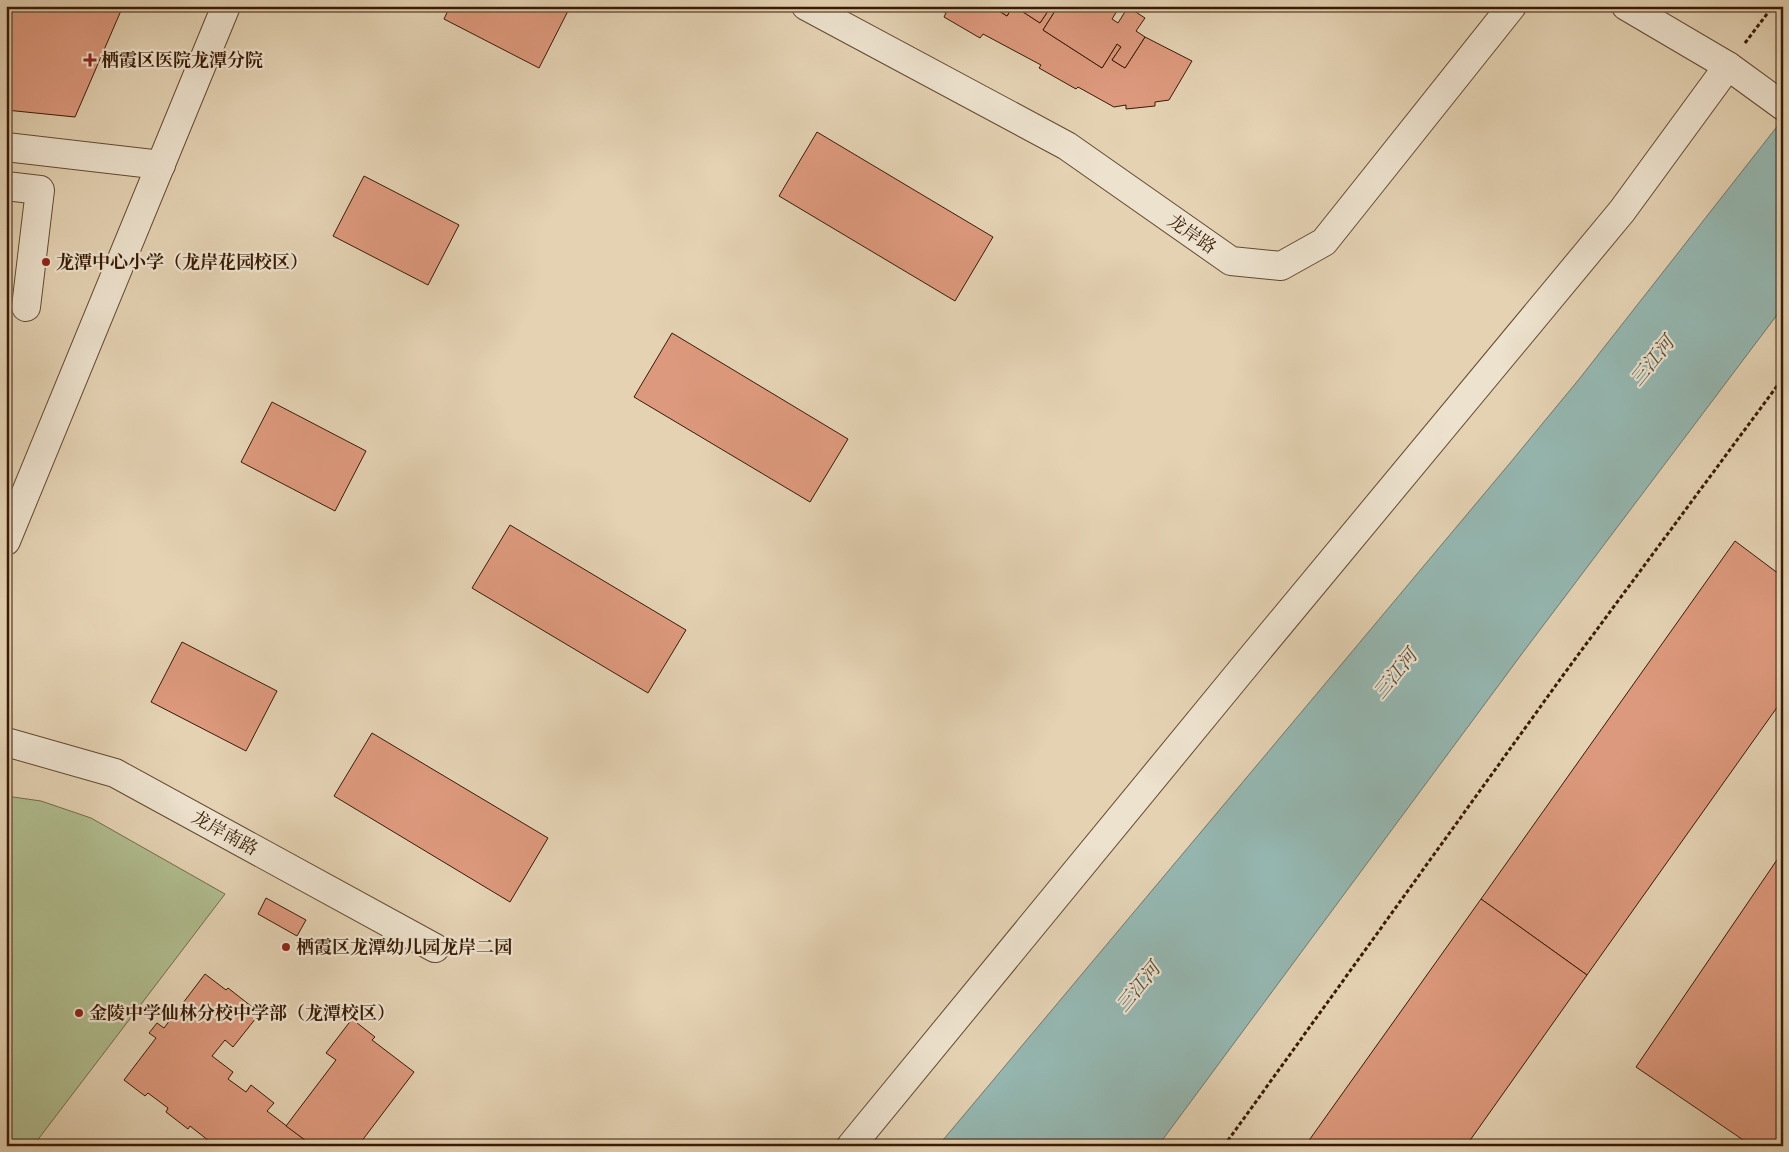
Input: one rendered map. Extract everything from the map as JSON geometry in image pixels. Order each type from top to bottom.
[{"type":"street","points":[[6,541],[226,6]]},
{"type":"street","name":"龙岸路","points":[[806,6],[1067,146],[1231,261],[1281,266],[1324,242],[1512,6]]},
{"type":"street","points":[[1626,6],[1728,66],[1783,106]]},
{"type":"street","points":[[851,1146],[1622,211],[1728,66]]},
{"type":"street","points":[[6,147],[161,165]]},
{"type":"street","points":[[6,186],[40,190],[26,307]]},
{"type":"street","name":"龙岸南路","points":[[6,742],[114,773],[435,948]]},
{"type":"path","points":[[1728,66],[1773,6]]},
{"type":"path","points":[[1224,1146],[1564,674],[1783,378]]},
{"type":"green space","name":"金陵中学仙林分校中学部（龙潭校区）","points":[[6,796],[41,801],[91,818],[225,894],[33,1146],[6,1146]]},
{"type":"water","name":"三江河","points":[[1783,119],[1783,307],[1521,655],[1158,1146],[938,1146],[1580,378]]},
{"type":"building","points":[[6,6],[123,6],[75,117],[6,110]]},
{"type":"building","points":[[450,6],[570,7],[539,68],[444,19]]},
{"type":"building","points":[[933,6],[991,6],[1007,16],[1013,6],[1018,6],[1017,8],[1040,23],[1050,8],[1055,11],[1043,30],[1102,68],[1117,44],[1121,47],[1112,60],[1125,68],[1145,37],[1192,61],[1169,100],[1155,102],[1155,106],[1126,109],[1126,105],[1114,107],[1078,87],[1076,89],[1039,68],[1041,65],[983,34],[980,38],[944,17],[946,13]]},
{"type":"building","points":[[991,6],[1013,6],[1007,16]]},
{"type":"building","points":[[1018,6],[1120,6],[1112,19],[1118,23],[1128,7],[1145,18],[1136,31],[1145,37],[1125,68],[1112,60],[1121,47],[1117,44],[1102,68],[1043,30],[1055,11],[1050,8],[1040,23],[1017,8]]},
{"type":"building","points":[[817,132],[993,237],[955,301],[779,196]]},
{"type":"building","points":[[364,176],[459,225],[428,285],[333,236]]},
{"type":"building","points":[[6,197],[12,197],[6,257]]},
{"type":"building","points":[[672,333],[848,439],[810,502],[634,397]]},
{"type":"building","points":[[272,402],[366,451],[335,511],[241,462]]},
{"type":"building","points":[[510,525],[686,630],[648,693],[472,588]]},
{"type":"building","points":[[1735,541],[1783,577],[1783,699],[1587,975],[1481,899]]},
{"type":"building","points":[[182,642],[277,691],[246,751],[151,702]]},
{"type":"building","points":[[372,733],[548,838],[510,902],[334,796]]},
{"type":"building","points":[[1783,851],[1783,1132],[1773,1146],[1752,1146],[1636,1067]]},
{"type":"building","points":[[266,898],[306,920],[297,936],[258,914]]},
{"type":"building","points":[[1481,899],[1587,975],[1466,1146],[1305,1146]]},
{"type":"building","points":[[205,974],[226,990],[228,988],[260,1013],[233,1047],[225,1040],[212,1056],[233,1072],[228,1079],[246,1092],[251,1085],[274,1103],[267,1111],[313,1146],[209,1146],[207,1144],[209,1141],[190,1126],[188,1129],[166,1112],[168,1108],[148,1093],[145,1096],[124,1080],[156,1038],[149,1033],[157,1023],[164,1028]]},
{"type":"building","points":[[352,1019],[375,1037],[372,1040],[414,1072],[358,1146],[313,1146],[286,1126],[336,1060],[326,1053]]},
{"type":"place","name":"栖霞区医院龙潭分院","points":[[90,60]]},
{"type":"place","name":"龙潭中心小学（龙岸花园校区）","points":[[46,262]]},
{"type":"place","name":"栖霞区龙潭幼儿园龙岸二园","points":[[286,947]]},
{"type":"place","name":"金陵中学仙林分校中学部（龙潭校区）","points":[[79,1013]]}]
